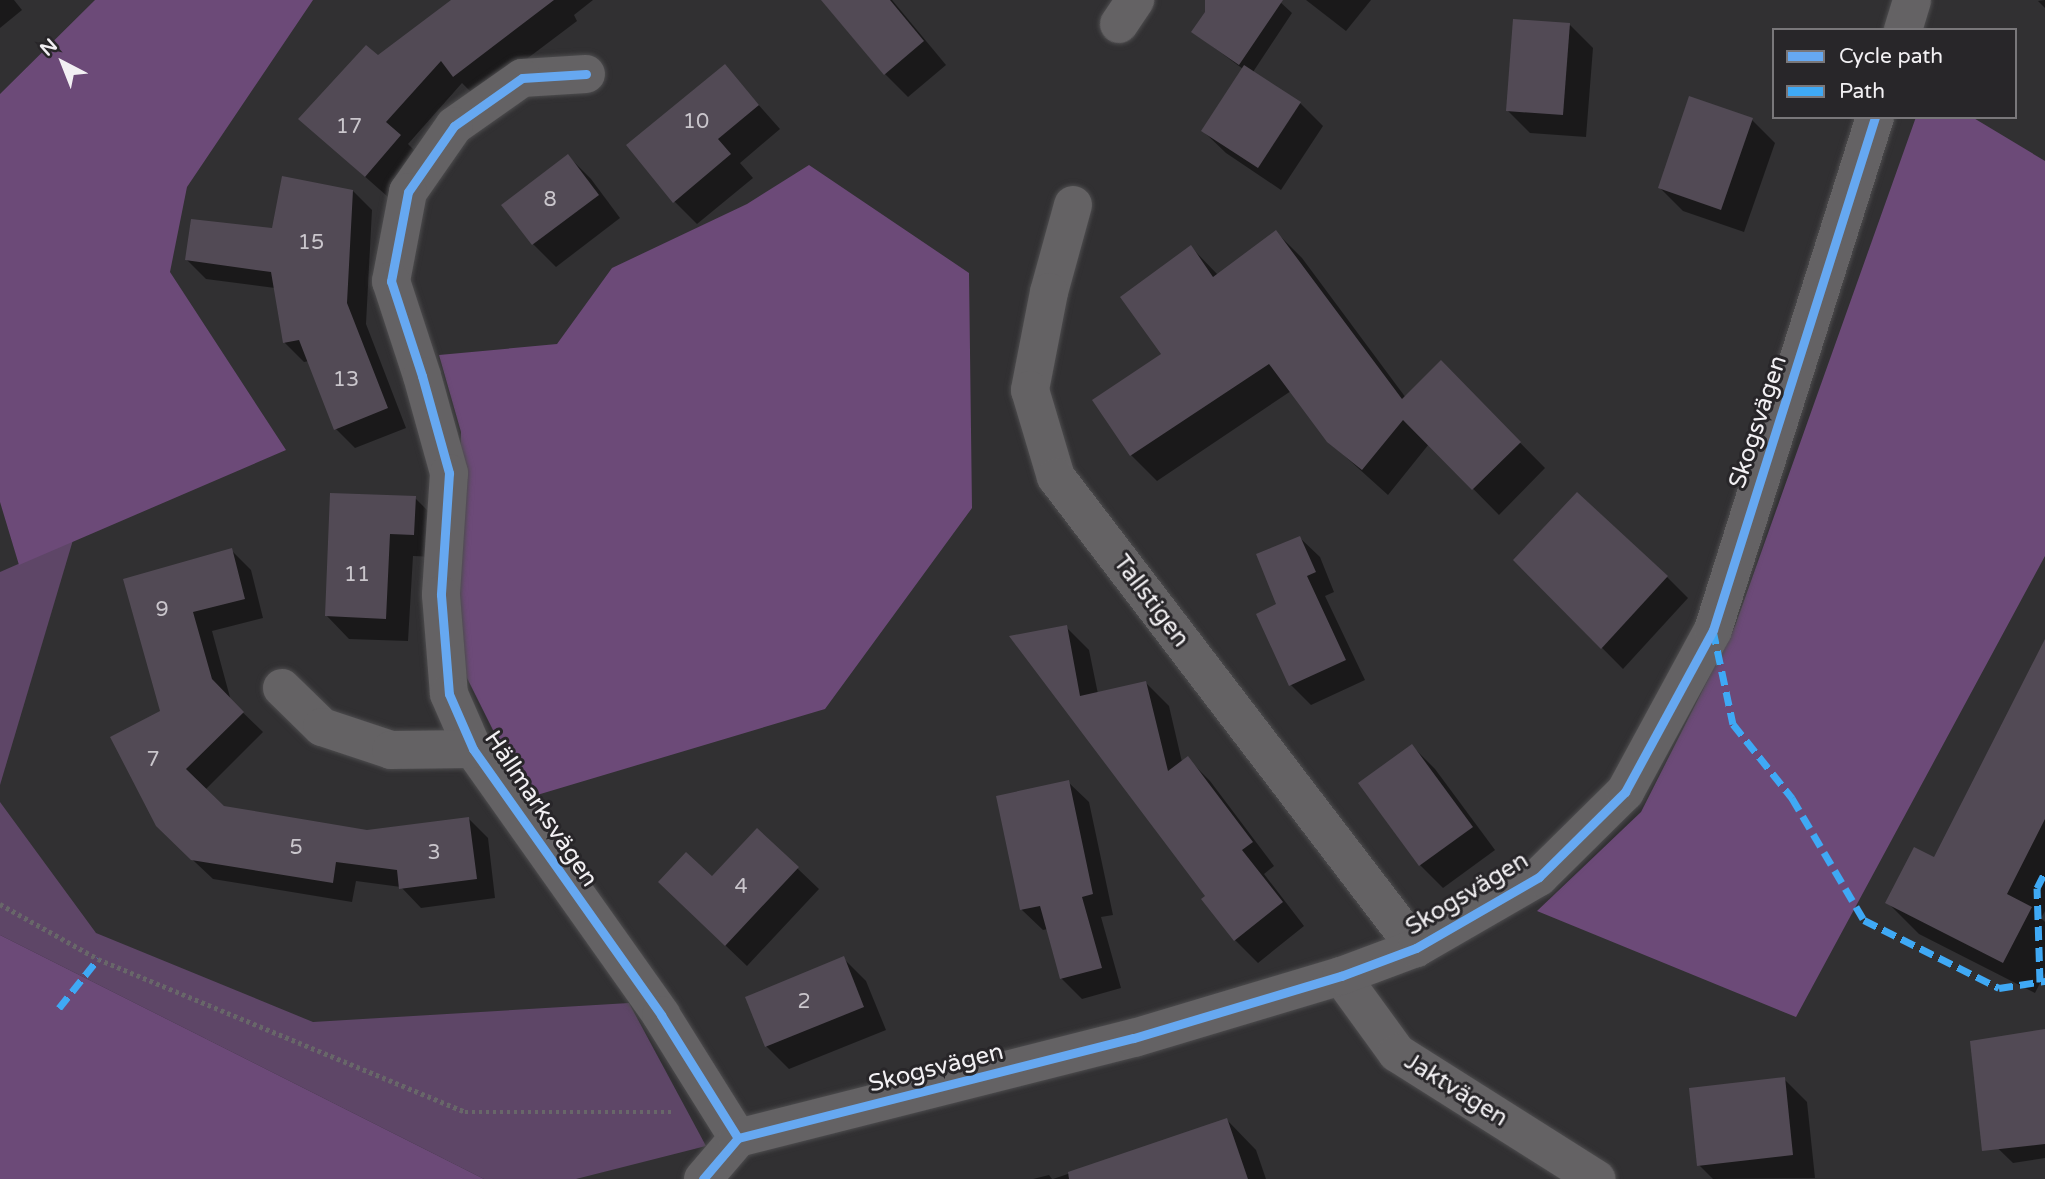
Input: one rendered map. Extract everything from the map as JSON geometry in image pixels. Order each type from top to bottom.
[{"type":"street","name":"Hällmarksvägen","points":[[586,74],[522,78],[454,126],[408,192],[391,281],[422,376],[449,473],[440,595],[449,694],[473,749],[661,1015],[729,1125]]},
{"type":"street","name":"Skogsvägen","points":[[729,1125],[1134,1038],[1341,976],[1416,948],[1539,877],[1625,792],[1713,630],[1874,119]]},
{"type":"street","name":"Tallstigen","points":[[1073,205],[1049,292],[1030,390],[1056,477],[1416,948]]},
{"type":"street","name":"Hällmarksvägen","points":[[282,688],[322,727],[391,750],[473,749]]},
{"type":"street","name":"Jaktvägen","points":[[1341,976],[1397,1053],[1596,1179]]},
{"type":"street","points":[[703,1179],[729,1125]]},
{"type":"path","points":[[0,904],[98,959],[465,1112],[729,1125]]},
{"type":"shaded area","points":[[95,0],[313,0],[187,187],[170,272],[286,450],[19,565],[0,502],[0,94]]},
{"type":"shaded area","points":[[1915,119],[1975,119],[2045,161],[2045,556],[1796,1017],[1537,911],[1641,812],[1735,626]]},
{"type":"shaded area","points":[[809,165],[969,273],[972,508],[825,709],[527,798],[463,670],[457,548],[461,432],[439,355],[557,344],[612,268],[747,204]]},
{"type":"shaded area","points":[[73,540],[0,785],[0,572]]},
{"type":"shaded area","points":[[0,802],[96,933],[313,1022],[629,1003],[706,1146],[576,1179],[484,1179],[0,935]]},
{"type":"shaded area","points":[[0,935],[484,1179],[0,1179]]},
{"type":"building","points":[[451,0],[554,0],[453,77],[441,61],[386,122],[401,135],[365,177],[298,119],[366,45],[378,55]]},
{"type":"building","points":[[821,0],[890,0],[924,41],[884,75]]},
{"type":"building","points":[[1205,0],[1283,0],[1239,65],[1191,32],[1205,12]]},
{"type":"building","points":[[1513,19],[1570,23],[1563,115],[1506,111]]},
{"type":"building","points":[[725,64],[759,105],[718,139],[731,154],[673,203],[626,145]]},
{"type":"building","points":[[1244,65],[1301,102],[1258,168],[1201,131]]},
{"type":"building","points":[[1689,96],[1753,118],[1721,210],[1658,188]]},
{"type":"building","points":[[568,154],[599,195],[532,245],[501,205]]},
{"type":"building","points":[[282,176],[353,190],[347,303],[388,408],[334,430],[299,340],[283,343],[271,272],[185,260],[191,219],[272,228]]},
{"type":"building","points":[[1276,230],[1402,399],[1441,360],[1521,442],[1472,490],[1403,420],[1362,470],[1327,442],[1269,364],[1130,456],[1092,400],[1161,354],[1120,297],[1191,245],[1213,277]]},
{"type":"building","points":[[1577,492],[1668,576],[1601,649],[1513,560]]},
{"type":"building","points":[[330,493],[416,496],[414,535],[390,534],[386,619],[325,616]]},
{"type":"building","points":[[1300,536],[1316,572],[1307,576],[1346,660],[1289,686],[1256,614],[1276,604],[1256,554]]},
{"type":"building","points":[[232,548],[245,599],[193,612],[212,679],[244,712],[186,769],[224,806],[367,830],[469,817],[477,879],[399,889],[397,870],[336,862],[333,883],[191,860],[156,826],[110,737],[160,711],[123,579]]},
{"type":"building","points":[[1067,625],[1080,696],[1146,681],[1168,771],[1188,756],[1253,842],[1242,850],[1283,902],[1234,941],[1201,899],[1205,896],[1009,636]]},
{"type":"building","points":[[2045,639],[2045,819],[2007,894],[2032,907],[2003,963],[1885,903],[1914,847],[1934,857]]},
{"type":"building","points":[[1412,744],[1473,827],[1419,866],[1358,783]]},
{"type":"building","points":[[1069,780],[1093,894],[1082,897],[1102,968],[1060,979],[1040,906],[1020,910],[996,796]]},
{"type":"building","points":[[757,828],[799,867],[725,946],[658,882],[686,852],[712,876]]},
{"type":"building","points":[[844,956],[864,1007],[765,1047],[745,997]]},
{"type":"building","points":[[2045,1029],[2045,1144],[1982,1151],[1970,1041]]},
{"type":"building","points":[[1785,1077],[1793,1155],[1697,1166],[1689,1088]]},
{"type":"building","points":[[1227,1118],[1248,1179],[1069,1179],[1068,1172]]},
{"type":"marked path","points":[[1713,630],[1733,724],[1792,798],[1864,920],[1999,988],[2045,981]]},
{"type":"marked path","points":[[2040,982],[2037,888],[2045,872]]},
{"type":"marked path","points":[[59,1008],[98,959]]},
{"type":"cycle path","points":[[586,74],[522,78],[454,126],[408,192],[391,281],[422,376],[449,473],[441,595],[449,694],[473,749],[661,1015],[738,1138]]},
{"type":"cycle path","points":[[703,1179],[738,1138],[1134,1038],[1341,976],[1416,948],[1539,877],[1625,792],[1713,630],[1874,119]]}]
